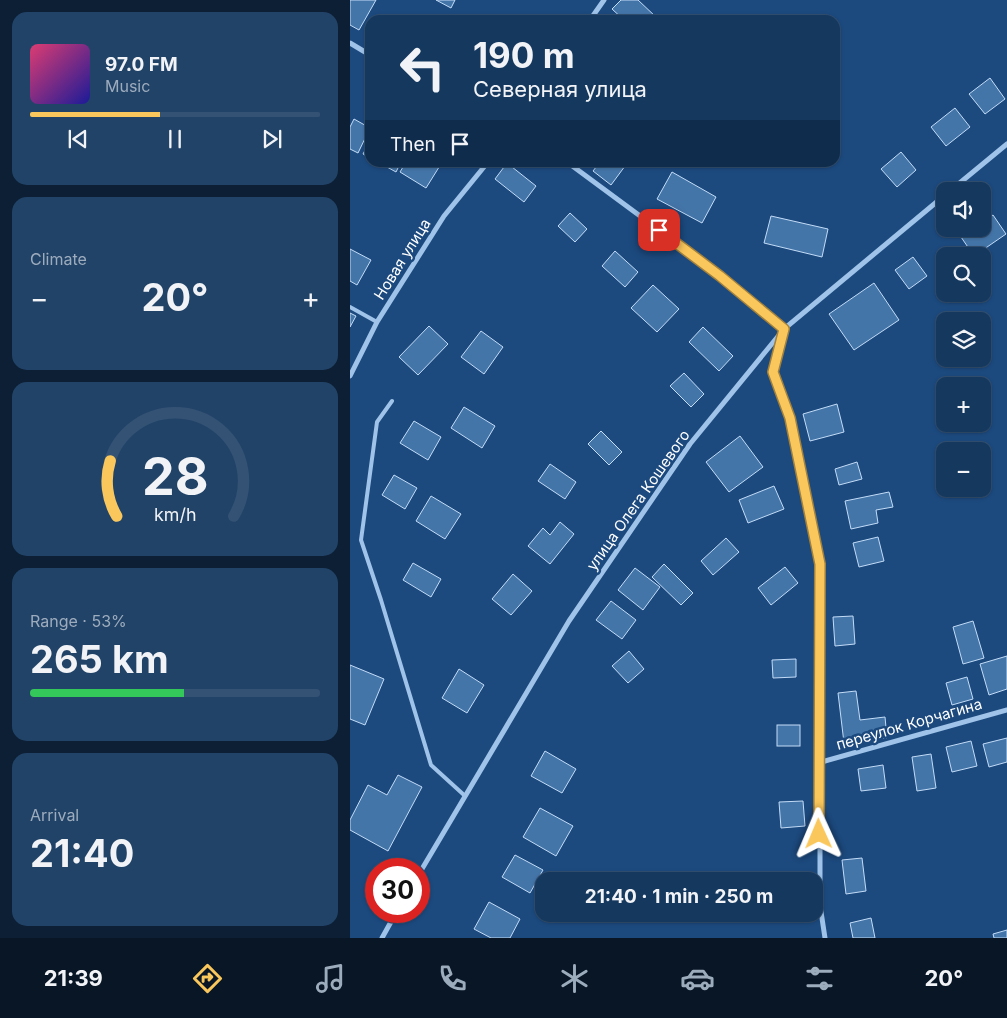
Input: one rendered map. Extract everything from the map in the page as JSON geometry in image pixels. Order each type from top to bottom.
[{"type":"street","points":[[594,15],[604,0]]},
{"type":"street","points":[[350,44],[365,52]]},
{"type":"street","points":[[961,182],[1007,144]]},
{"type":"street","name":"Новая улица","points":[[350,376],[377,322],[444,216],[484,167]]},
{"type":"street","points":[[574,167],[720,276],[784,329],[773,372],[790,418],[820,564],[818,763],[820,905],[825,938]]},
{"type":"street","name":"улица Олега Кошевого","points":[[428,858],[569,621],[690,444],[784,329],[936,202]]},
{"type":"street","name":"переулок Корчагина","points":[[818,763],[1007,710]]},
{"type":"street","points":[[382,938],[390,923]]},
{"type":"lane","points":[[350,307],[377,322]]},
{"type":"lane","points":[[392,401],[377,422],[361,540],[431,765],[464,795]]},
{"type":"building","points":[[350,0],[376,0],[368,15],[365,15],[365,19],[359,30],[350,25]]},
{"type":"building","points":[[436,0],[455,0],[451,8]]},
{"type":"building","points":[[621,0],[638,0],[654,15],[619,15],[612,9]]},
{"type":"building","points":[[990,78],[1005,99],[985,114],[969,94]]},
{"type":"building","points":[[955,108],[970,127],[946,146],[931,127]]},
{"type":"building","points":[[354,119],[365,125],[365,138],[358,153],[350,149],[350,127]]},
{"type":"building","points":[[901,152],[916,170],[897,187],[881,169]]},
{"type":"building","points":[[387,167],[398,167],[396,172]]},
{"type":"building","points":[[403,167],[439,167],[426,188],[400,172]]},
{"type":"building","points":[[504,167],[512,167],[536,186],[524,202],[495,179]]},
{"type":"building","points":[[596,167],[624,167],[611,185],[593,171]]},
{"type":"building","points":[[672,172],[716,197],[702,223],[657,199]]},
{"type":"building","points":[[570,213],[587,229],[575,242],[558,226]]},
{"type":"building","points":[[993,215],[1006,234],[987,247],[968,247],[961,237],[991,237],[991,216]]},
{"type":"building","points":[[771,216],[828,229],[822,257],[764,243]]},
{"type":"building","points":[[350,249],[371,260],[357,285],[350,281]]},
{"type":"building","points":[[615,251],[638,272],[625,287],[602,266]]},
{"type":"building","points":[[913,257],[927,276],[909,289],[895,270]]},
{"type":"building","points":[[874,283],[899,320],[854,350],[829,314]]},
{"type":"building","points":[[653,285],[679,309],[657,332],[631,308]]},
{"type":"building","points":[[350,313],[356,316],[350,327]]},
{"type":"building","points":[[429,326],[448,344],[418,375],[399,357]]},
{"type":"building","points":[[703,327],[733,356],[719,371],[689,342]]},
{"type":"building","points":[[481,331],[503,347],[484,374],[461,357]]},
{"type":"building","points":[[684,373],[704,394],[691,407],[670,386]]},
{"type":"building","points":[[837,404],[844,432],[810,441],[803,414]]},
{"type":"building","points":[[464,407],[495,426],[482,448],[451,428]]},
{"type":"building","points":[[414,421],[441,437],[428,460],[400,443]]},
{"type":"building","points":[[601,431],[622,452],[609,465],[588,444]]},
{"type":"building","points":[[740,436],[763,467],[729,492],[706,462]]},
{"type":"building","points":[[857,462],[862,479],[839,485],[835,469]]},
{"type":"building","points":[[550,464],[576,482],[565,499],[538,481]]},
{"type":"building","points":[[394,475],[417,488],[405,509],[382,495]]},
{"type":"building","points":[[774,486],[784,509],[748,523],[739,500]]},
{"type":"building","points":[[889,492],[893,507],[876,510],[878,523],[851,529],[845,501]]},
{"type":"building","points":[[431,496],[461,514],[445,539],[416,521]]},
{"type":"building","points":[[560,522],[574,534],[550,564],[528,546],[543,528],[550,535]]},
{"type":"building","points":[[878,537],[884,561],[859,567],[853,543]]},
{"type":"building","points":[[726,538],[739,552],[713,575],[701,561]]},
{"type":"building","points":[[413,563],[441,579],[431,597],[403,580]]},
{"type":"building","points":[[664,564],[693,593],[681,605],[652,577]]},
{"type":"building","points":[[785,567],[798,583],[771,605],[758,588]]},
{"type":"building","points":[[635,568],[660,587],[643,610],[618,590]]},
{"type":"building","points":[[513,574],[532,591],[511,615],[492,599]]},
{"type":"building","points":[[611,601],[636,620],[622,639],[596,620]]},
{"type":"building","points":[[853,616],[855,644],[835,646],[833,617]]},
{"type":"building","points":[[973,621],[984,658],[963,664],[953,627]]},
{"type":"building","points":[[629,651],[644,669],[628,683],[612,666]]},
{"type":"building","points":[[1007,656],[1007,689],[989,695],[980,664]]},
{"type":"building","points":[[796,659],[796,677],[773,678],[772,660]]},
{"type":"building","points":[[350,665],[384,679],[365,725],[350,719]]},
{"type":"building","points":[[459,669],[484,685],[467,713],[442,698]]},
{"type":"building","points":[[967,677],[973,699],[952,705],[946,683]]},
{"type":"building","points":[[856,691],[860,720],[885,717],[887,738],[844,743],[838,693]]},
{"type":"building","points":[[777,725],[800,725],[800,746],[777,746]]},
{"type":"building","points":[[1007,738],[1007,762],[989,767],[983,744]]},
{"type":"building","points":[[971,741],[977,766],[952,772],[946,747]]},
{"type":"building","points":[[545,751],[576,769],[562,793],[531,776]]},
{"type":"building","points":[[931,754],[936,788],[917,791],[912,757]]},
{"type":"building","points":[[883,765],[886,788],[861,791],[858,769]]},
{"type":"building","points":[[398,775],[422,787],[388,851],[350,830],[350,820],[368,785],[387,795]]},
{"type":"building","points":[[803,801],[805,826],[781,828],[779,802]]},
{"type":"building","points":[[540,808],[573,826],[556,856],[523,837]]},
{"type":"building","points":[[515,855],[543,870],[542,872],[535,872],[535,884],[530,893],[502,877]]},
{"type":"building","points":[[862,858],[866,891],[846,894],[842,860]]},
{"type":"building","points":[[489,902],[520,919],[510,938],[491,938],[474,929]]},
{"type":"building","points":[[871,918],[875,938],[853,938],[850,923]]},
{"type":"building","points":[[1007,930],[1007,938],[994,938],[993,934]]},
{"type":"route","points":[[659,230],[720,276],[784,329],[773,372],[790,418],[820,564],[819,834]]}]
